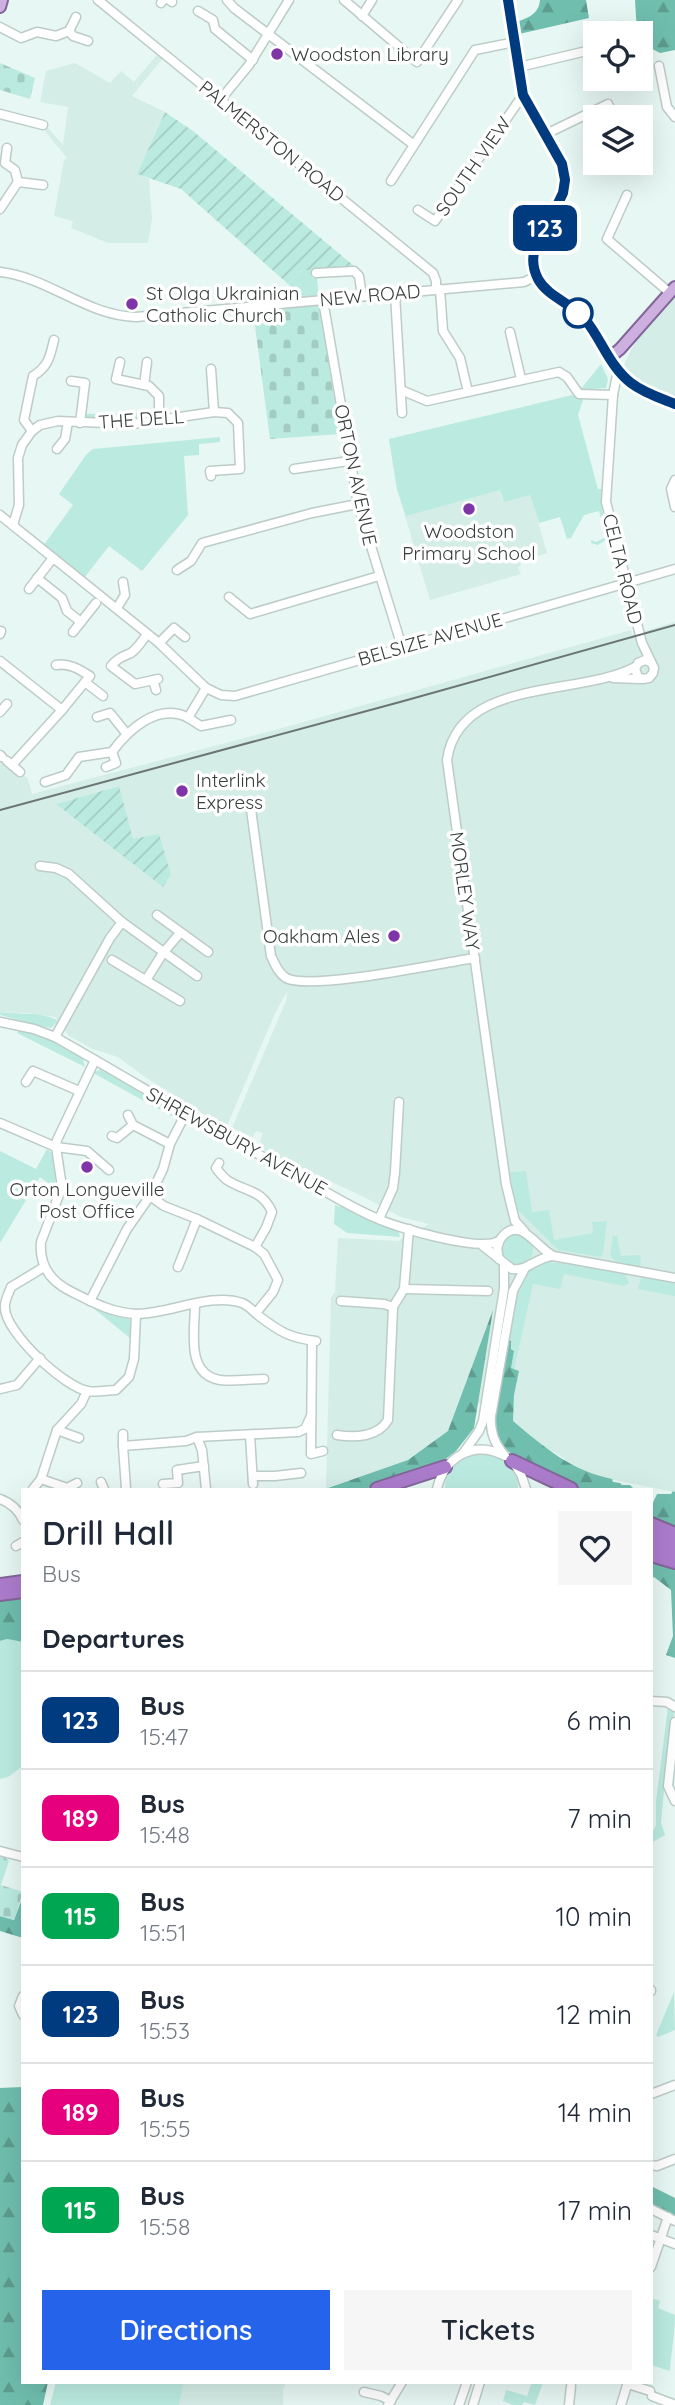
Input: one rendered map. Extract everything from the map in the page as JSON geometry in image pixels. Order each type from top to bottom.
[{"type":"highway","points":[[508,1458],[569,1488]]},
{"type":"highway","points":[[380,1488],[445,1467]]},
{"type":"highway","points":[[653,1525],[675,1534]]},
{"type":"highway","points":[[653,1537],[675,1544]]},
{"type":"highway","points":[[653,1546],[675,1553]]},
{"type":"highway","points":[[653,1556],[675,1562]]},
{"type":"highway","points":[[0,1585],[21,1582]]},
{"type":"highway","points":[[0,1594],[21,1591]]},
{"type":"main road","points":[[0,7],[2,0]]},
{"type":"main road","points":[[508,0],[523,95],[562,164],[565,180],[563,193],[534,253],[536,276],[546,289],[581,315],[618,370],[639,388],[675,404]]},
{"type":"main road","points":[[609,358],[621,349],[673,290]]},
{"type":"street","name":"PALMERSTON ROAD","points":[[98,0],[433,274],[438,289]]},
{"type":"street","points":[[227,0],[414,145]]},
{"type":"street","points":[[221,99],[253,60],[289,0]]},
{"type":"street","points":[[344,0],[417,62],[458,0]]},
{"type":"street","points":[[362,16],[373,0]]},
{"type":"street","points":[[198,11],[213,20],[215,29],[253,60]]},
{"type":"street","points":[[0,27],[22,38],[37,32],[56,36],[69,31],[76,17]]},
{"type":"street","points":[[69,31],[73,36],[88,41]]},
{"type":"street","points":[[391,181],[475,50],[515,43]]},
{"type":"street","points":[[519,67],[583,51]]},
{"type":"street","points":[[659,66],[667,107],[675,117]]},
{"type":"street","name":"SOUTH VIEW","points":[[418,210],[435,221],[523,95]]},
{"type":"street","points":[[0,114],[43,125]]},
{"type":"street","points":[[546,134],[583,116]]},
{"type":"street","points":[[0,209],[18,181],[15,170],[5,163],[7,148]]},
{"type":"street","points":[[18,181],[43,185]]},
{"type":"street","points":[[627,195],[607,239],[673,290]]},
{"type":"street","points":[[316,273],[354,271],[359,276],[362,296]]},
{"type":"street","name":"NEW ROAD","points":[[0,272],[22,276],[84,304],[125,317],[524,282],[536,276]]},
{"type":"street","points":[[438,289],[443,331],[460,358],[468,392]]},
{"type":"street","points":[[395,294],[402,413]]},
{"type":"street","name":"ORTON AVENUE","points":[[323,300],[358,503],[402,647]]},
{"type":"street","points":[[510,332],[521,379]]},
{"type":"street","points":[[13,525],[19,505],[18,458],[22,445],[32,431],[24,420],[33,376],[50,360],[54,340]]},
{"type":"street","points":[[120,362],[116,379],[149,386],[159,396],[159,421]]},
{"type":"street","points":[[144,385],[147,362]]},
{"type":"street","points":[[211,369],[214,412],[228,413],[238,423],[240,469],[210,471],[211,476]]},
{"type":"street","name":"CELTA ROAD","points":[[618,370],[613,395],[606,500],[642,643],[650,662]]},
{"type":"street","points":[[401,390],[426,401],[558,372],[567,377],[579,394],[613,395]]},
{"type":"street","points":[[71,381],[86,378],[80,422]]},
{"type":"street","name":"THE DELL","points":[[32,431],[49,422],[132,424],[214,412]]},
{"type":"street","points":[[57,450],[65,439],[68,422]]},
{"type":"street","points":[[294,469],[349,461]]},
{"type":"street","points":[[675,480],[671,489],[675,507]]},
{"type":"street","points":[[177,570],[191,561],[202,543],[358,503]]},
{"type":"street","points":[[0,515],[159,643],[206,688],[188,718]]},
{"type":"street","points":[[29,589],[53,558]]},
{"type":"street","name":"BELSIZE AVENUE","points":[[206,688],[221,695],[235,696],[675,569]]},
{"type":"street","points":[[229,597],[250,614],[379,576]]},
{"type":"street","points":[[37,578],[62,598],[67,611],[81,622]]},
{"type":"street","points":[[117,608],[125,595],[123,582]]},
{"type":"street","points":[[73,632],[96,603]]},
{"type":"street","points":[[159,643],[174,628],[185,637]]},
{"type":"street","points":[[147,634],[136,649],[109,664],[135,684],[155,680],[156,691]]},
{"type":"street","name":"CELTA ROAD","points":[[636,665],[642,643]]},
{"type":"street","points":[[645,660],[650,662],[654,668],[652,675],[646,679],[640,678],[636,674],[636,665],[645,660]]},
{"type":"street","points":[[0,662],[62,710]]},
{"type":"street","points":[[20,772],[5,760],[62,710],[90,676],[69,665],[56,665]]},
{"type":"street","name":"MORLEY WAY","points":[[524,1231],[515,1221],[506,1184],[448,772],[449,747],[474,713],[492,704],[607,678],[636,665]]},
{"type":"street","name":"MORLEY WAY","points":[[607,678],[640,678]]},
{"type":"street","points":[[85,682],[103,696]]},
{"type":"street","points":[[0,712],[7,704]]},
{"type":"street","points":[[97,717],[110,713],[126,733]]},
{"type":"street","points":[[45,782],[66,775],[79,757],[112,752],[126,733],[145,720],[167,713],[188,718],[201,726],[231,720]]},
{"type":"street","points":[[106,767],[116,763],[112,752]]},
{"type":"street","points":[[250,802],[271,956],[277,970],[287,978],[325,982],[475,958]]},
{"type":"street","points":[[40,866],[56,868],[69,874],[122,922],[197,976]]},
{"type":"street","points":[[157,915],[208,952]]},
{"type":"street","points":[[55,1037],[110,938],[122,922]]},
{"type":"street","points":[[146,980],[180,933]]},
{"type":"street","points":[[112,960],[180,1001]]},
{"type":"street","name":"SHREWSBURY AVENUE","points":[[0,1022],[34,1028],[55,1037],[251,1151],[379,1219],[409,1230],[481,1245],[501,1262]]},
{"type":"street","points":[[95,1060],[59,1132],[56,1147],[62,1187],[41,1242],[44,1267],[62,1287],[110,1310],[136,1314],[221,1300],[243,1303],[281,1333],[295,1339],[314,1341],[311,1454],[323,1451]]},
{"type":"street","points":[[26,1082],[33,1071],[79,1091]]},
{"type":"street","points":[[379,1219],[393,1188],[396,1172],[399,1102]]},
{"type":"street","points":[[90,1301],[127,1229],[150,1196],[163,1169],[170,1144],[187,1113]]},
{"type":"street","points":[[128,1115],[134,1125],[170,1144]]},
{"type":"street","points":[[0,1123],[56,1147],[87,1151],[109,1170]]},
{"type":"street","points":[[113,1136],[117,1138],[134,1125]]},
{"type":"street","points":[[219,1163],[216,1168],[226,1180],[268,1201],[272,1212],[255,1247]]},
{"type":"street","points":[[150,1196],[164,1206],[197,1219],[264,1254],[278,1280],[273,1292],[256,1313]]},
{"type":"street","points":[[437,1488],[445,1467],[464,1452],[479,1431],[483,1420],[506,1279],[497,1247],[509,1228],[513,1213]]},
{"type":"street","points":[[178,1267],[197,1219]]},
{"type":"street","points":[[337,1435],[354,1437],[376,1432],[388,1420],[393,1307],[404,1289],[409,1230]]},
{"type":"street","points":[[502,1238],[514,1230],[524,1231],[553,1256]]},
{"type":"street","name":"SHREWSBURY AVENUE","points":[[481,1245],[502,1238]]},
{"type":"street","points":[[526,1488],[521,1474],[493,1439],[490,1427],[513,1291],[537,1253],[535,1242]]},
{"type":"street","points":[[501,1262],[516,1270],[545,1256],[553,1256],[675,1278]]},
{"type":"street","points":[[44,1267],[12,1287],[5,1308],[15,1331],[40,1359],[71,1383],[87,1391],[116,1390],[129,1377],[134,1359],[136,1314]]},
{"type":"street","points":[[404,1289],[488,1291]]},
{"type":"street","points":[[341,1301],[393,1307]]},
{"type":"street","points":[[195,1304],[195,1361],[204,1375],[220,1380],[264,1379]]},
{"type":"street","points":[[0,1389],[16,1385],[40,1359]]},
{"type":"street","points":[[34,1488],[41,1479],[57,1430],[81,1404],[87,1391]]},
{"type":"street","points":[[123,1446],[186,1441],[197,1437],[298,1432],[305,1429],[311,1416]]},
{"type":"street","points":[[57,1430],[79,1438]]},
{"type":"street","points":[[123,1434],[126,1488]]},
{"type":"street","points":[[250,1435],[253,1480],[266,1475],[302,1473]]},
{"type":"street","points":[[197,1437],[206,1488]]},
{"type":"street","points":[[464,1452],[481,1449],[508,1458]]},
{"type":"street","points":[[163,1484],[178,1483],[177,1470],[204,1466]]},
{"type":"street","points":[[41,1479],[67,1488],[77,1483]]},
{"type":"street","points":[[0,1499],[8,1502],[21,1516]]},
{"type":"street","points":[[653,1701],[667,1702],[675,1707]]},
{"type":"street","points":[[675,1722],[672,1772],[668,1786],[675,1801]]},
{"type":"street","points":[[0,1851],[21,1856]]},
{"type":"street","points":[[653,2093],[675,2085]]},
{"type":"street","points":[[653,2165],[675,2159]]},
{"type":"street","points":[[653,2210],[672,2219],[655,2237],[675,2244]]},
{"type":"street","points":[[364,2392],[381,2396],[390,2403],[401,2384]]},
{"type":"street","points":[[459,2405],[466,2384]]},
{"type":"street","points":[[473,2405],[479,2384]]},
{"type":"street","points":[[621,2405],[628,2384]]},
{"type":"street","points":[[630,2384],[673,2405],[675,2399]]},
{"type":"street","points":[[569,2405],[572,2386]]},
{"type":"shaded area","points":[[158,54],[163,58],[132,96],[165,112],[137,174],[149,179],[152,218],[148,243],[108,243],[71,228],[73,221],[54,216],[64,160],[67,158],[45,131],[48,128],[63,145],[68,107],[40,102],[46,71],[75,63],[110,83],[121,71],[134,82]]},
{"type":"shaded area","points":[[675,295],[675,397],[649,387],[631,375],[624,365],[637,338]]},
{"type":"shaded area","name":"Woodston Primary School","points":[[478,418],[503,501],[530,494],[547,553],[520,562],[521,566],[518,567],[521,574],[430,600],[397,489],[389,439]]},
{"type":"shaded area","points":[[675,622],[675,1492],[589,1475],[568,1465],[564,1458],[541,1445],[513,1421],[514,1395],[519,1371],[515,1370],[447,1434],[410,1460],[326,1488],[331,1298],[335,1292],[338,1238],[398,1241],[429,1224],[401,1217],[265,1151],[260,1141],[263,1133],[256,1131],[253,1137],[232,1128],[286,1001],[287,992],[276,1011],[226,1128],[118,1057],[93,1049],[69,1036],[55,1017],[0,1012],[0,757],[28,779],[32,794],[275,730],[631,630],[632,635]],"holes":[[[118,786],[133,840],[56,804]]]},
{"type":"shaded area","points":[[184,2384],[285,2384],[283,2405],[179,2405]]},
{"type":"green space","points":[[540,0],[586,0],[589,18],[519,34],[516,22],[535,12]]},
{"type":"green space","points":[[635,0],[675,0],[675,50],[660,53],[653,49],[653,21],[636,21]]},
{"type":"green space","points":[[0,63],[35,78],[30,99],[0,90]]},
{"type":"green space","points":[[165,112],[193,131],[354,266],[301,271],[288,284],[181,189],[137,174]]},
{"type":"green space","points":[[311,270],[312,278],[317,278],[319,297],[301,297],[288,284],[301,271]]},
{"type":"green space","points":[[319,306],[340,434],[270,439],[253,311]]},
{"type":"green space","points":[[601,364],[608,379],[606,388],[580,390]]},
{"type":"green space","points":[[572,395],[583,400],[578,415],[598,489],[602,489],[602,510],[609,538],[598,545],[591,543],[591,540],[596,542],[606,537],[599,511],[584,515],[571,538],[567,539],[560,517],[539,523],[530,495],[504,502],[500,490],[406,516],[397,489],[389,439]]},
{"type":"green space","points":[[139,413],[139,420],[112,421],[85,417],[85,414]]},
{"type":"green space","points":[[220,437],[220,442],[199,444],[199,455],[184,456],[188,515],[142,571],[109,546],[84,578],[43,546],[73,505],[59,494],[93,449]]},
{"type":"green space","points":[[119,786],[133,839],[159,834],[171,875],[163,887],[56,804]]},
{"type":"green space","points":[[0,1012],[37,1014],[58,1021],[51,1028],[0,1015]]},
{"type":"green space","points":[[19,1029],[46,1037],[83,1059],[85,1067],[17,1033]]},
{"type":"green space","points":[[101,1069],[181,1116],[179,1120],[93,1073]]},
{"type":"green space","points":[[47,1149],[54,1155],[56,1189],[40,1177],[0,1243],[0,1151],[36,1169]]},
{"type":"green space","points":[[526,1171],[532,1212],[549,1210],[554,1240],[593,1233],[592,1222],[607,1221],[603,1254],[600,1257],[558,1250],[515,1207],[510,1172]]},
{"type":"green space","points":[[342,1204],[398,1230],[400,1237],[347,1233],[334,1224],[335,1205],[340,1207]]},
{"type":"green space","points":[[517,1234],[528,1239],[533,1250],[528,1261],[517,1266],[506,1261],[501,1250],[506,1239]]},
{"type":"green space","points":[[613,1236],[617,1236],[621,1256],[640,1255],[641,1268],[615,1261],[610,1255]]},
{"type":"green space","points":[[557,1260],[551,1263],[625,1273],[629,1283],[624,1286],[564,1274],[560,1289],[533,1284],[514,1370],[511,1368],[514,1351],[506,1340],[518,1288],[532,1268],[543,1262]]},
{"type":"green space","points":[[642,1275],[675,1281],[675,1296],[638,1289]]},
{"type":"green space","points":[[93,1308],[116,1315],[128,1316],[130,1338]]},
{"type":"green space","points":[[493,1310],[474,1428],[456,1451],[430,1471],[368,1488],[328,1488],[408,1460],[448,1431]]},
{"type":"green space","points":[[506,1340],[511,1341],[511,1349],[514,1351],[511,1368],[519,1371],[514,1395],[513,1421],[572,1464],[633,1488],[571,1487],[520,1460],[495,1436],[493,1417]]},
{"type":"green space","points":[[481,1453],[501,1460],[512,1469],[518,1488],[445,1488],[451,1469],[467,1457]]},
{"type":"green space","points":[[675,1492],[675,1531],[653,1522],[653,1503],[657,1494]]},
{"type":"green space","points":[[653,1559],[675,1566],[675,1658],[666,1655],[673,1636],[671,1590],[654,1577]]},
{"type":"green space","points":[[21,1598],[21,1642],[7,1639],[0,1641],[0,1601]]},
{"type":"green space","points":[[7,1639],[21,1642],[21,1767],[0,1779],[0,1641]]},
{"type":"green space","points":[[668,1707],[675,1711],[669,1737],[661,1823],[665,1835],[653,1842]]},
{"type":"green space","points":[[0,1854],[9,1861],[1,1885],[21,1891],[21,1898],[14,1920],[0,1916]]},
{"type":"green space","points":[[21,1901],[21,1937],[0,1931],[0,1916],[14,1920]]},
{"type":"green space","points":[[674,1992],[675,2030],[658,2037],[656,2035]]},
{"type":"green space","points":[[21,2087],[21,2384],[48,2384],[43,2405],[0,2405],[0,2088]]},
{"type":"green space","points":[[653,2187],[675,2198],[675,2218],[653,2206]]},
{"type":"green space","points":[[653,2299],[660,2301],[658,2308],[675,2315],[670,2371],[653,2366]]},
{"type":"green space","points":[[55,2384],[184,2384],[179,2405],[50,2405]]},
{"type":"green space","points":[[531,2384],[542,2384],[535,2405],[524,2402],[522,2405],[513,2405],[503,2401],[506,2390],[527,2396]]},
{"type":"railway","points":[[0,810],[675,625]]},
{"type":"bus line","name":"123","points":[[508,0],[523,95],[562,164],[565,180],[563,193],[534,253],[536,276],[546,289],[586,320],[609,358],[628,380],[639,388],[675,404]]},
{"type":"place","name":"Woodston Library","points":[[277,54]]},
{"type":"place","name":"St Olga Ukrainian Catholic Church","points":[[132,304]]},
{"type":"place","name":"Woodston Primary School","points":[[469,509]]},
{"type":"place","name":"Interlink Express","points":[[182,791]]},
{"type":"place","name":"Oakham Ales","points":[[394,936]]},
{"type":"place","name":"Orton Longueville Post Office","points":[[87,1167]]}]
